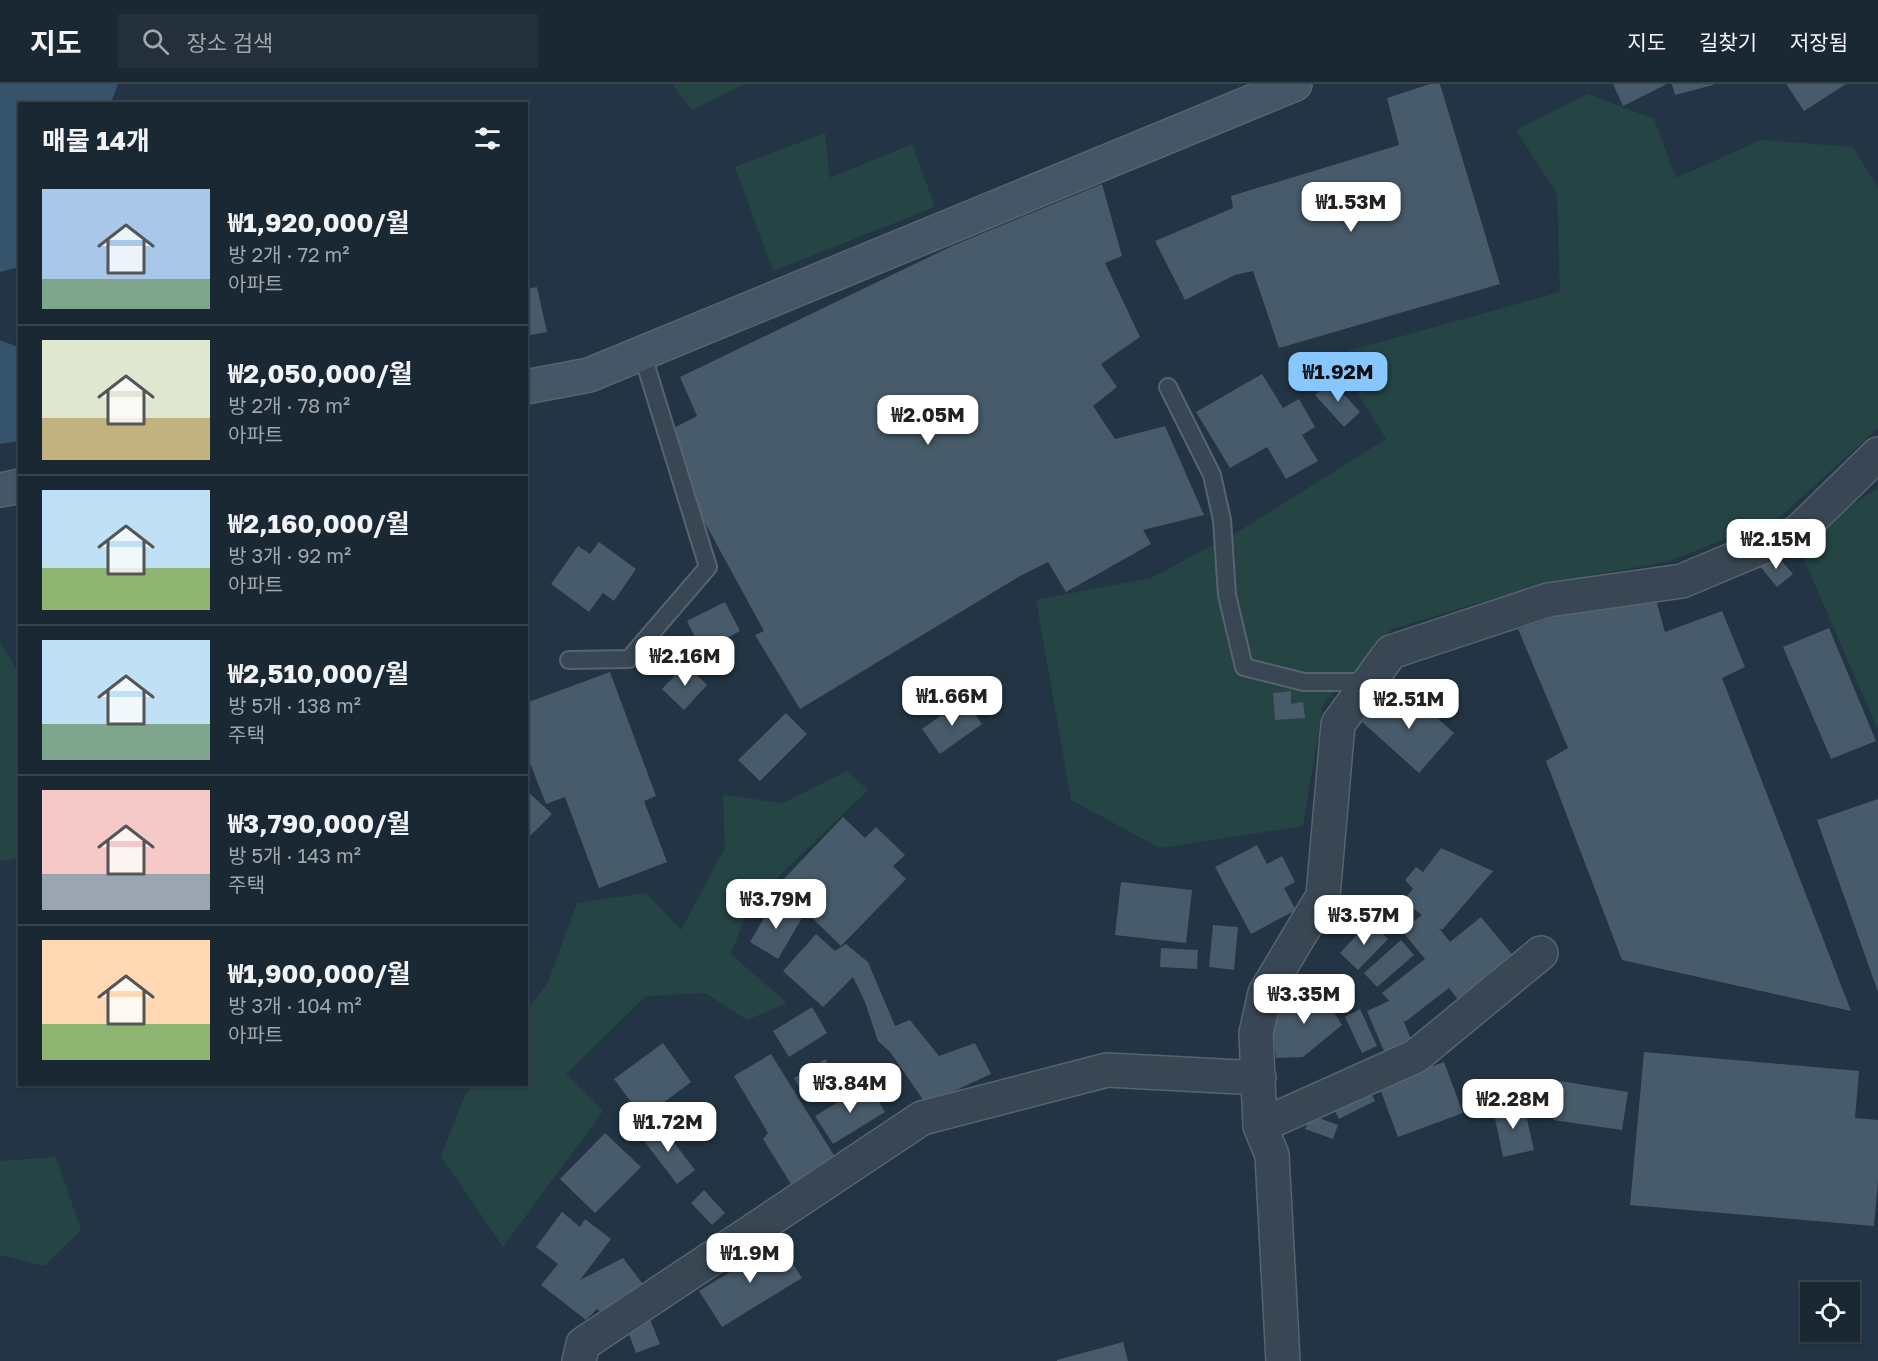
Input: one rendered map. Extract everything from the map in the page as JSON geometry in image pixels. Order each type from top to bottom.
[{"type":"street","points":[[528,387],[589,375],[1295,84]]},
{"type":"street","points":[[1283,1361],[1272,1155],[1260,1126],[1256,1033],[1265,993],[1323,896],[1338,724],[1391,652],[1548,600],[1682,581],[1798,532],[1878,454]]},
{"type":"street","points":[[0,490],[18,486]]},
{"type":"street","points":[[1260,1126],[1416,1056],[1541,953]]},
{"type":"street","points":[[579,1361],[583,1344],[922,1119],[1107,1070],[1259,1078]]},
{"type":"lane","points":[[569,660],[629,659],[708,567],[642,353]]},
{"type":"lane","points":[[1168,387],[1212,475],[1222,520],[1227,595],[1244,666],[1304,682],[1369,682]]},
{"type":"green space","points":[[672,84],[745,84],[692,110]]},
{"type":"green space","points":[[1588,94],[1654,119],[1676,178],[1761,140],[1853,147],[1878,188],[1878,428],[1779,518],[1667,562],[1534,586],[1392,629],[1323,704],[1303,826],[1160,848],[1071,800],[1036,600],[1151,578],[1241,530],[1386,439],[1334,355],[1560,292],[1557,194],[1516,130]]},
{"type":"green space","points":[[825,133],[830,178],[912,144],[935,207],[773,271],[735,167]]},
{"type":"green space","points":[[1878,488],[1878,730],[1796,541]]},
{"type":"green space","points":[[0,642],[18,671],[18,858],[0,861]]},
{"type":"green space","points":[[847,771],[868,790],[750,904],[731,954],[787,1003],[747,1020],[705,993],[646,996],[566,1074],[603,1111],[503,1247],[441,1156],[465,1095],[471,1086],[528,1086],[528,1010],[548,982],[577,903],[646,893],[681,930],[725,848],[723,795],[783,803]]},
{"type":"green space","points":[[56,1157],[81,1230],[44,1266],[0,1255],[0,1161]]},
{"type":"water","points":[[0,84],[118,84],[111,102],[18,102],[18,267],[0,272]]},
{"type":"water","points":[[0,340],[18,347],[18,441],[0,444]]},
{"type":"building","points":[[1430,84],[1440,84],[1500,284],[1279,348],[1253,271],[1235,275],[1185,300],[1155,241],[1233,208],[1231,196],[1399,145],[1387,98]]},
{"type":"building","points":[[1613,84],[1667,84],[1623,106]]},
{"type":"building","points":[[1672,84],[1713,84],[1713,85],[1675,95]]},
{"type":"building","points":[[1786,84],[1846,84],[1804,111]]},
{"type":"building","points":[[1102,184],[1122,256],[1105,263],[1140,337],[1101,364],[1117,387],[1093,406],[1115,439],[1165,426],[1204,515],[1143,530],[1151,544],[1066,592],[1048,562],[1020,576],[800,709],[755,635],[764,631],[693,501],[668,431],[697,416],[680,377],[952,246]]},
{"type":"building","points":[[537,287],[547,332],[528,336],[528,289]]},
{"type":"building","points":[[1262,374],[1283,408],[1299,399],[1315,427],[1302,435],[1318,461],[1286,479],[1267,447],[1230,468],[1196,412]]},
{"type":"building","points":[[1331,380],[1360,412],[1344,427],[1315,395]]},
{"type":"building","points":[[599,542],[636,569],[614,601],[603,593],[589,612],[551,584],[578,546],[590,554]]},
{"type":"building","points":[[1774,552],[1793,574],[1777,587],[1759,565]]},
{"type":"building","points":[[1655,596],[1665,632],[1722,611],[1745,667],[1722,678],[1851,1011],[1622,960],[1546,761],[1568,748],[1518,629],[1581,608],[1618,608]]},
{"type":"building","points":[[725,602],[740,631],[702,651],[687,621]]},
{"type":"building","points":[[1829,628],[1876,741],[1831,759],[1783,647]]},
{"type":"building","points":[[686,664],[707,685],[684,710],[662,689]]},
{"type":"building","points":[[610,672],[656,796],[644,801],[667,862],[599,888],[565,797],[546,804],[528,758],[528,702]]},
{"type":"building","points":[[1406,690],[1454,733],[1419,773],[1362,722],[1384,697],[1393,705]]},
{"type":"building","points":[[1291,691],[1291,704],[1303,702],[1305,718],[1275,720],[1273,693]]},
{"type":"building","points":[[964,699],[982,724],[940,754],[922,729]]},
{"type":"building","points":[[786,713],[807,734],[760,781],[738,760]]},
{"type":"building","points":[[528,792],[552,814],[528,838]]},
{"type":"building","points":[[1878,799],[1878,992],[1817,820]]},
{"type":"building","points":[[843,817],[865,838],[876,827],[905,855],[893,866],[906,879],[841,946],[778,885]]},
{"type":"building","points":[[1257,845],[1267,864],[1282,856],[1295,882],[1284,888],[1296,910],[1251,934],[1215,867]]},
{"type":"building","points":[[1441,848],[1493,871],[1442,930],[1438,927],[1450,942],[1481,917],[1515,958],[1460,1002],[1449,988],[1405,1022],[1402,1017],[1413,1044],[1386,1056],[1367,1011],[1389,1001],[1382,993],[1425,959],[1402,931],[1422,915],[1403,901],[1413,889],[1405,880],[1416,867],[1423,872]]},
{"type":"building","points":[[1121,882],[1192,890],[1186,943],[1115,935]]},
{"type":"building","points":[[774,901],[802,918],[778,959],[750,942]]},
{"type":"building","points":[[1370,921],[1388,939],[1358,970],[1340,953]]},
{"type":"building","points":[[1213,925],[1238,927],[1234,970],[1209,967]]},
{"type":"building","points":[[816,934],[835,951],[846,944],[868,962],[895,1026],[910,1020],[939,1056],[975,1043],[991,1074],[926,1104],[890,1052],[878,1041],[865,1002],[853,977],[823,1007],[783,971]]},
{"type":"building","points":[[1401,940],[1414,955],[1377,987],[1364,973]]},
{"type":"building","points":[[1161,948],[1198,950],[1197,969],[1160,967]]},
{"type":"building","points":[[1317,985],[1342,1025],[1303,1057],[1276,1058],[1272,1025],[1279,1009]]},
{"type":"building","points":[[812,1007],[827,1033],[789,1057],[773,1031]]},
{"type":"building","points":[[1360,1009],[1377,1046],[1362,1053],[1345,1017]]},
{"type":"building","points":[[663,1043],[691,1082],[643,1118],[614,1079]]},
{"type":"building","points":[[1644,1052],[1859,1071],[1855,1118],[1878,1120],[1878,1180],[1874,1226],[1630,1205]]},
{"type":"building","points":[[771,1054],[835,1157],[791,1184],[763,1139],[768,1133],[734,1076]]},
{"type":"building","points":[[825,1059],[837,1079],[805,1098],[794,1078]]},
{"type":"building","points":[[1444,1062],[1463,1113],[1398,1137],[1379,1086]]},
{"type":"building","points":[[1560,1081],[1628,1092],[1622,1130],[1553,1120]]},
{"type":"building","points":[[868,1084],[885,1112],[833,1144],[815,1116]]},
{"type":"building","points":[[1368,1087],[1375,1101],[1339,1119],[1332,1105]]},
{"type":"building","points":[[1523,1102],[1534,1150],[1503,1157],[1493,1109]]},
{"type":"building","points":[[1311,1115],[1338,1125],[1333,1139],[1305,1129]]},
{"type":"building","points":[[659,1123],[695,1170],[677,1184],[641,1137]]},
{"type":"building","points":[[605,1133],[641,1167],[595,1213],[560,1179]]},
{"type":"building","points":[[704,1190],[725,1213],[712,1225],[691,1203]]},
{"type":"building","points":[[562,1212],[580,1227],[585,1219],[611,1239],[580,1280],[623,1258],[645,1287],[605,1316],[597,1309],[586,1320],[541,1285],[558,1264],[536,1247]]},
{"type":"building","points":[[779,1242],[802,1278],[722,1327],[699,1291]]},
{"type":"building","points":[[649,1317],[660,1344],[636,1353],[626,1326]]},
{"type":"building","points":[[1123,1342],[1128,1361],[1057,1361],[1057,1360]]}]
